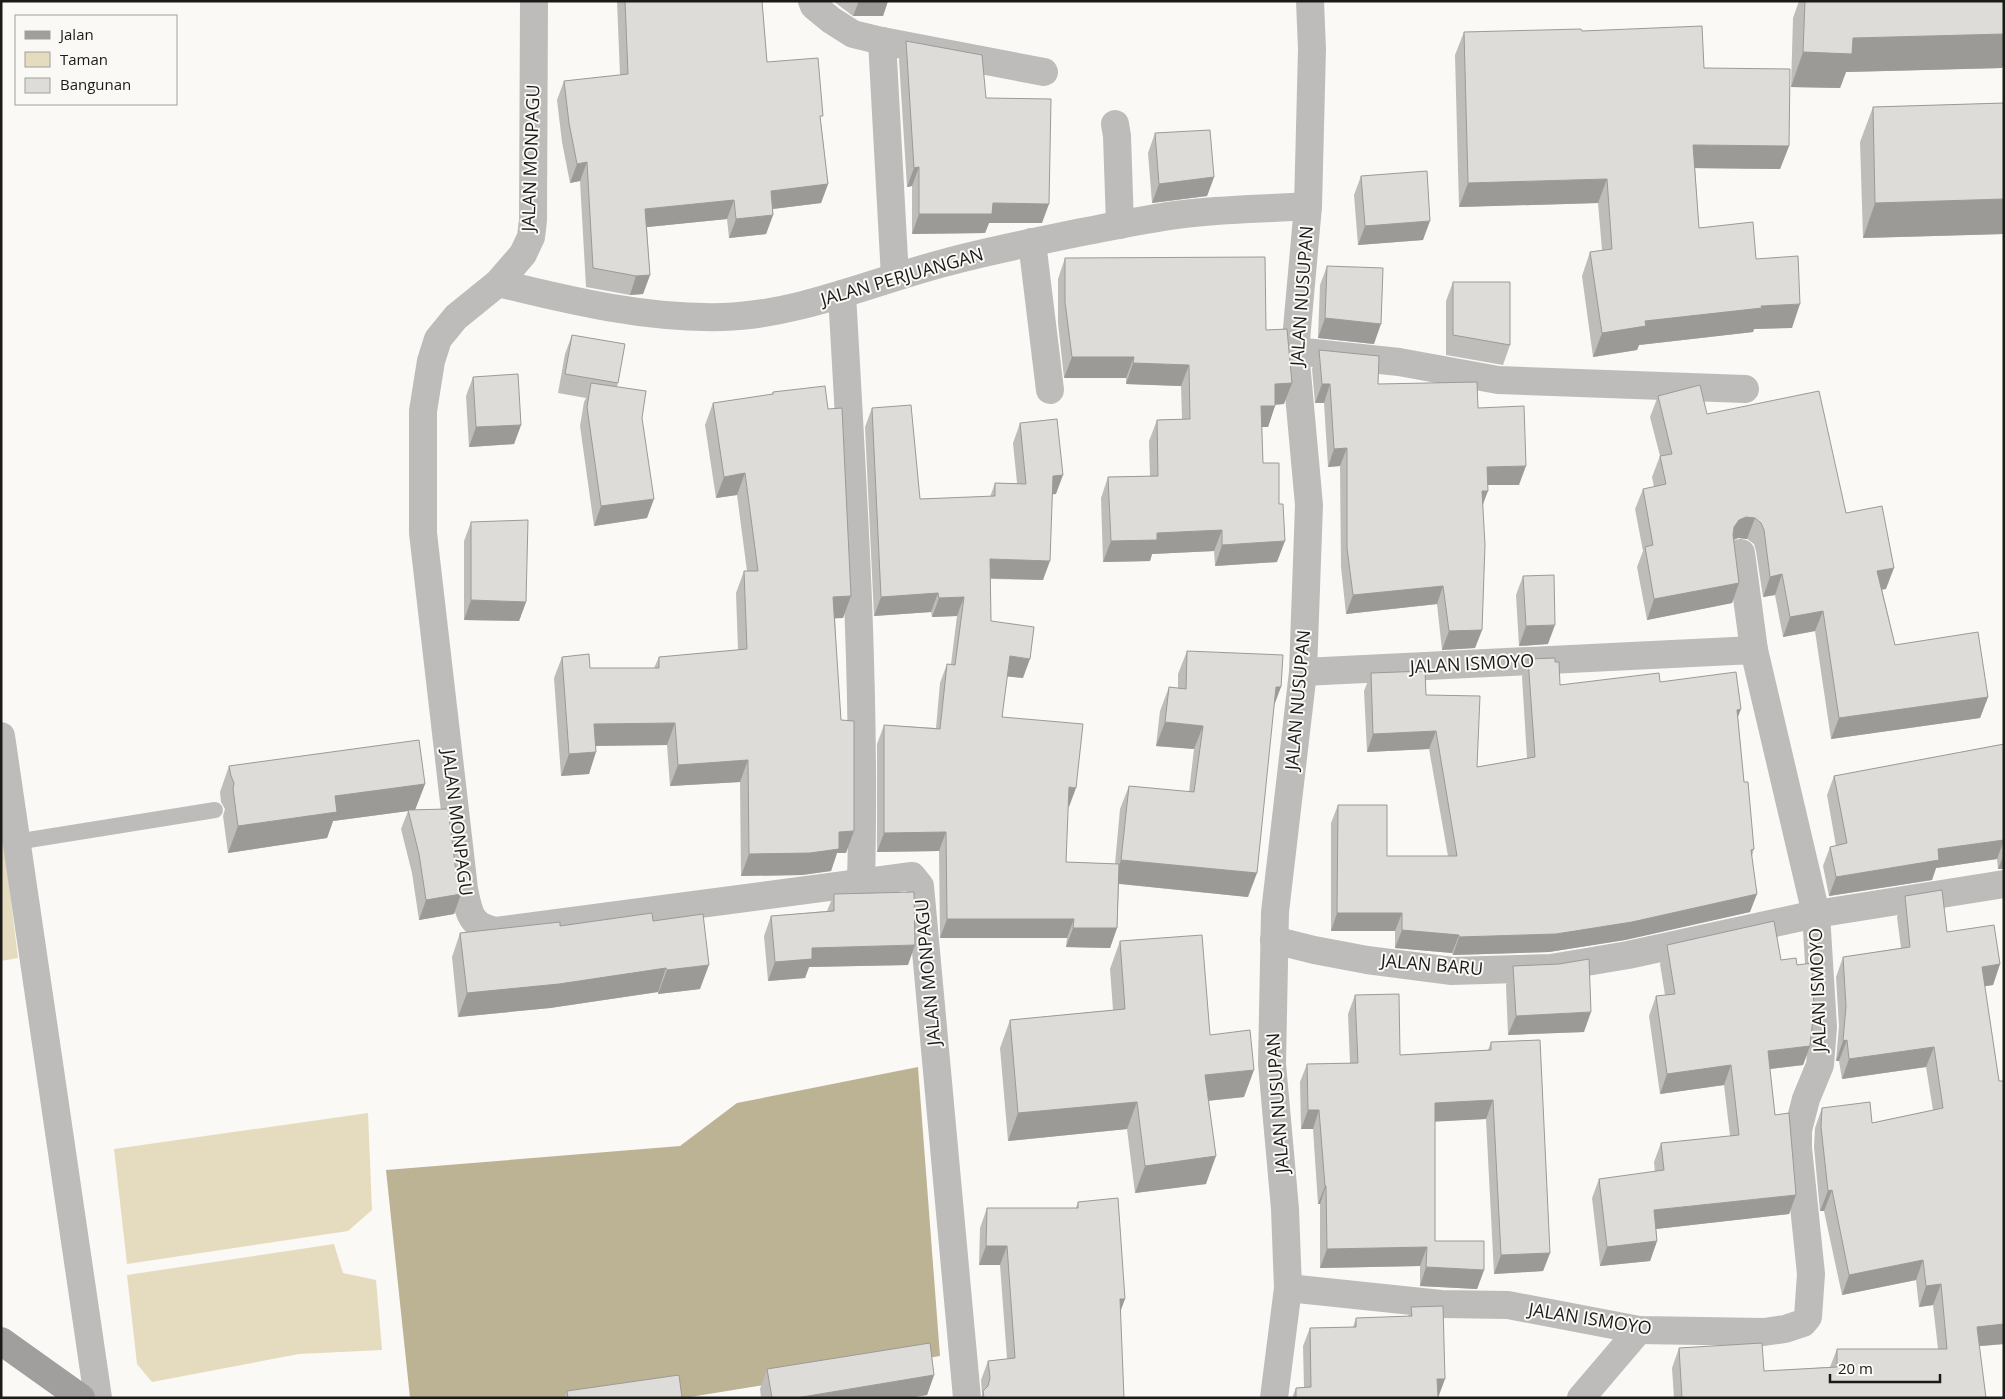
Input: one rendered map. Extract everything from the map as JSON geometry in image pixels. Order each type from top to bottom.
[{"type":"street","name":"JALAN MONPAGU","points":[[534,1],[533,220],[531,237],[523,254],[498,283],[456,317],[438,339],[430,361],[423,411],[423,533],[464,889],[470,916],[481,928],[496,931],[912,876],[920,886],[967,1398]]},
{"type":"street","points":[[812,1],[814,6],[831,20],[854,34],[1044,72]]},
{"type":"street","name":"JALAN NUSUPAN","points":[[1274,1398],[1288,1288],[1285,1209],[1272,1064],[1275,912],[1303,672],[1309,505],[1295,351],[1308,206],[1312,49],[1310,1]]},
{"type":"street","points":[[882,41],[895,277]]},
{"type":"street","points":[[1115,124],[1120,225]]},
{"type":"street","name":"JALAN PERJUANGAN","points":[[498,283],[575,302],[684,316],[725,316],[760,312],[842,294],[940,264],[1032,242],[1120,225],[1185,214],[1308,206]]},
{"type":"street","points":[[1032,242],[1050,390]]},
{"type":"street","points":[[842,294],[863,715],[861,883]]},
{"type":"street","points":[[1295,351],[1399,362],[1498,380],[1745,389]]},
{"type":"street","points":[[1741,553],[1754,650]]},
{"type":"street","name":"JALAN ISMOYO","points":[[1288,1288],[1441,1304],[1508,1305],[1639,1330],[1764,1332],[1785,1329],[1803,1323],[1808,1317],[1812,1274],[1798,1148],[1798,1130],[1806,1099],[1820,1065],[1823,1027],[1816,914],[1754,650],[1303,672]]},
{"type":"street","points":[[1,736],[98,1398]]},
{"type":"street","name":"JALAN BARU","points":[[1274,940],[1367,960],[1452,971],[1551,968],[1628,955],[1816,914],[2004,884]]},
{"type":"street","points":[[1581,1398],[1639,1330]]},
{"type":"street","points":[[1,1340],[80,1398]]},
{"type":"lane","points":[[16,842],[216,810]]},
{"type":"green space","points":[[1,822],[18,958],[1,961]]},
{"type":"green space","points":[[368,1113],[372,1210],[348,1231],[127,1264],[114,1149]]},
{"type":"green space","points":[[334,1244],[343,1273],[376,1280],[382,1350],[299,1354],[152,1382],[137,1364],[127,1275]]},
{"type":"shaded area","points":[[918,1067],[940,1356],[684,1398],[410,1398],[386,1170],[680,1146],[737,1103]]},
{"type":"building","points":[[625,1],[762,1],[767,62],[818,58],[823,116],[820,116],[828,184],[771,191],[773,215],[736,219],[734,200],[645,209],[650,275],[636,276],[593,268],[587,162],[577,164],[569,123],[564,81],[628,74]]},
{"type":"building","points":[[1805,1],[2004,1],[2004,34],[1853,38],[1852,54],[1803,52]]},
{"type":"building","points":[[1702,26],[1704,68],[1790,69],[1789,146],[1693,145],[1699,228],[1753,222],[1756,259],[1798,256],[1800,304],[1761,306],[1762,308],[1645,321],[1646,326],[1602,333],[1590,252],[1612,249],[1607,179],[1468,183],[1464,32],[1581,29],[1582,31]]},
{"type":"building","points":[[906,41],[982,55],[986,98],[1051,99],[1049,204],[993,203],[992,214],[919,214],[919,167],[914,168]]},
{"type":"building","points":[[2004,103],[2004,199],[1875,203],[1873,107]]},
{"type":"building","points":[[1210,130],[1214,177],[1159,184],[1155,133]]},
{"type":"building","points":[[1427,171],[1430,221],[1365,226],[1361,176]]},
{"type":"building","points":[[1265,257],[1266,330],[1287,329],[1292,383],[1275,384],[1275,406],[1261,406],[1263,463],[1279,463],[1279,504],[1283,504],[1285,541],[1222,545],[1222,530],[1157,533],[1157,540],[1111,541],[1108,477],[1158,476],[1157,420],[1190,419],[1189,365],[1133,363],[1134,357],[1072,357],[1065,302],[1065,258]]},
{"type":"building","points":[[1327,266],[1383,268],[1381,324],[1325,318]]},
{"type":"building","points":[[1453,282],[1510,282],[1510,345],[1453,335]]},
{"type":"building","points":[[572,335],[625,344],[618,383],[565,374]]},
{"type":"building","points":[[1319,350],[1379,356],[1378,384],[1477,382],[1478,408],[1524,406],[1526,466],[1487,467],[1488,491],[1482,491],[1485,545],[1482,630],[1449,631],[1443,586],[1353,595],[1347,548],[1347,448],[1334,449],[1330,384],[1322,384]]},
{"type":"building","points":[[518,374],[521,425],[476,427],[473,377]]},
{"type":"building","points":[[591,383],[646,391],[642,418],[654,499],[601,506],[587,407]]},
{"type":"building","points":[[1700,385],[1707,414],[1819,391],[1846,513],[1882,506],[1894,568],[1877,571],[1895,645],[1978,632],[1988,697],[1839,718],[1823,611],[1790,617],[1782,574],[1770,577],[1764,530],[1761,523],[1755,518],[1746,517],[1739,520],[1734,527],[1733,535],[1739,583],[1654,599],[1645,547],[1653,545],[1643,489],[1666,484],[1660,456],[1672,454],[1658,396]]},
{"type":"building","points":[[825,386],[828,409],[842,408],[851,596],[833,597],[841,720],[854,721],[854,831],[839,832],[839,849],[810,853],[749,854],[748,760],[678,765],[675,723],[594,724],[596,752],[569,754],[562,657],[589,654],[590,668],[659,668],[659,657],[747,649],[744,571],[758,571],[745,473],[724,477],[713,403],[773,394],[773,392]]},
{"type":"building","points":[[911,405],[920,499],[995,496],[995,483],[1026,484],[1020,423],[1057,419],[1063,475],[1053,476],[1050,561],[990,559],[991,621],[1034,627],[1030,659],[1010,656],[1002,717],[1083,724],[1076,788],[1069,787],[1066,862],[1119,864],[1117,928],[1073,928],[1074,919],[947,919],[946,832],[884,833],[884,725],[940,729],[947,664],[955,665],[964,597],[939,598],[938,593],[881,597],[872,408]]},
{"type":"building","points":[[528,520],[526,602],[471,600],[471,522]]},
{"type":"building","points":[[1554,575],[1555,625],[1526,626],[1523,576]]},
{"type":"building","points":[[1187,651],[1283,655],[1281,687],[1276,687],[1257,873],[1121,860],[1129,786],[1194,792],[1203,726],[1165,722],[1169,687],[1186,689]]},
{"type":"building","points":[[1555,658],[1555,662],[1559,662],[1560,685],[1659,673],[1660,682],[1736,672],[1741,709],[1737,710],[1744,782],[1748,782],[1754,849],[1751,850],[1757,894],[1632,922],[1556,934],[1459,937],[1459,935],[1402,930],[1402,913],[1337,913],[1338,805],[1387,805],[1387,856],[1457,856],[1436,731],[1373,734],[1371,673],[1425,671],[1426,695],[1480,696],[1477,767],[1535,757],[1528,659]]},
{"type":"building","points":[[419,740],[425,784],[335,796],[337,812],[238,826],[233,789],[234,783],[229,766]]},
{"type":"building","points":[[2004,744],[2004,840],[1938,849],[1939,860],[1836,877],[1830,847],[1847,843],[1834,776]]},
{"type":"building","points":[[448,809],[456,872],[461,894],[426,900],[419,854],[408,810]]},
{"type":"building","points":[[1942,890],[1947,932],[1994,925],[2000,964],[1982,967],[1999,1081],[2004,1081],[2004,1324],[1977,1327],[1986,1398],[1682,1398],[1679,1348],[1762,1343],[1764,1371],[1837,1367],[1837,1349],[1947,1349],[1941,1284],[1926,1286],[1923,1260],[1849,1275],[1832,1190],[1828,1191],[1821,1127],[1822,1108],[1870,1102],[1872,1123],[1943,1108],[1934,1047],[1849,1059],[1847,1040],[1843,1041],[1846,1006],[1843,957],[1910,947],[1905,896]]},
{"type":"building","points":[[914,892],[915,945],[812,948],[812,959],[775,962],[771,916],[834,911],[834,894]]},
{"type":"building","points":[[652,913],[653,921],[703,914],[709,965],[667,970],[666,968],[559,984],[467,993],[460,933],[560,922],[560,926]]},
{"type":"building","points":[[1774,921],[1781,960],[1796,958],[1797,965],[1812,963],[1814,1008],[1810,1046],[1768,1051],[1775,1115],[1789,1113],[1796,1195],[1654,1210],[1657,1241],[1607,1247],[1599,1179],[1664,1170],[1661,1143],[1739,1135],[1731,1065],[1667,1074],[1656,996],[1675,994],[1667,945]]},
{"type":"building","points":[[1202,935],[1210,1035],[1250,1030],[1254,1070],[1205,1075],[1216,1156],[1145,1166],[1137,1102],[1018,1113],[1010,1020],[1125,1009],[1120,941]]},
{"type":"building","points":[[1589,959],[1591,1012],[1516,1016],[1513,966],[1559,964]]},
{"type":"building","points":[[1399,994],[1400,1055],[1491,1050],[1491,1042],[1540,1040],[1550,1253],[1501,1255],[1493,1100],[1435,1103],[1435,1241],[1484,1241],[1484,1270],[1426,1267],[1427,1247],[1327,1249],[1326,1186],[1319,1110],[1308,1110],[1307,1064],[1358,1063],[1355,995]]},
{"type":"building","points":[[1118,1198],[1125,1299],[1120,1299],[1124,1398],[984,1398],[983,1391],[988,1386],[990,1378],[988,1361],[1015,1358],[1007,1246],[986,1246],[987,1208],[1078,1208],[1078,1202]]},
{"type":"building","points":[[1443,1306],[1445,1379],[1437,1379],[1438,1398],[1296,1398],[1296,1388],[1311,1387],[1310,1328],[1356,1327],[1356,1318],[1412,1316],[1411,1307]]},
{"type":"building","points":[[930,1343],[934,1375],[796,1398],[772,1398],[767,1369]]},
{"type":"building","points":[[679,1375],[682,1398],[568,1398],[567,1391]]}]
